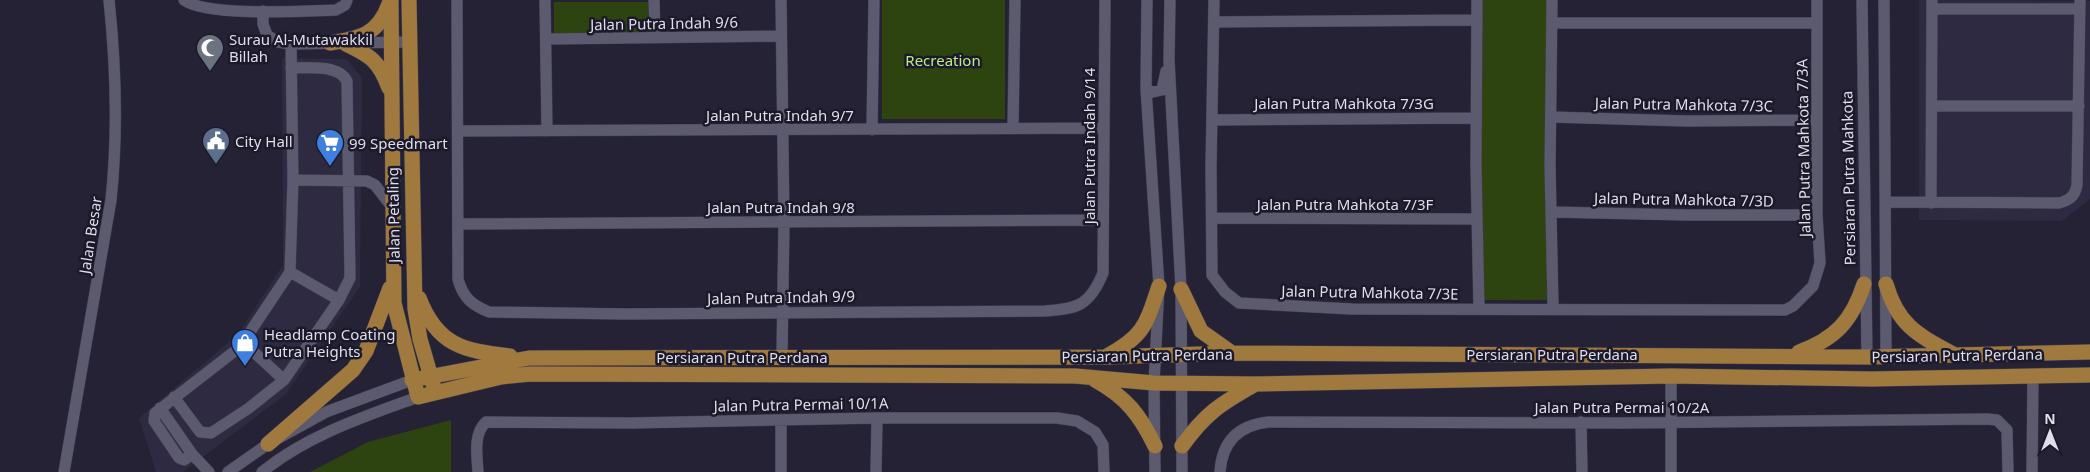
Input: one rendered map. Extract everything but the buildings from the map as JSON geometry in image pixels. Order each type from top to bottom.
[{"type":"main road","name":"Jalan Petaling","points":[[391,0],[393,277],[397,321],[418,396]]},
{"type":"main road","points":[[330,43],[355,38],[375,28],[385,16],[391,0]]},
{"type":"main road","name":"Jalan Petaling","points":[[409,0],[408,42],[413,277],[417,319],[435,392]]},
{"type":"main road","points":[[346,44],[369,55],[377,62],[392,96]]},
{"type":"main road","points":[[268,444],[353,370],[366,351],[393,277]]},
{"type":"main road","points":[[413,277],[431,325],[441,336],[467,349],[529,358]]},
{"type":"main road","points":[[1791,355],[1818,345],[1839,330],[1859,299],[1864,284]]},
{"type":"main road","points":[[1886,284],[1892,303],[1906,324],[1919,334],[1956,355]]},
{"type":"main road","points":[[1106,357],[1137,337],[1147,322],[1159,286]]},
{"type":"main road","points":[[1182,289],[1201,331],[1232,353]]},
{"type":"main road","name":"Persiaran Putra Perdana","points":[[412,380],[430,375],[529,358],[782,356],[1106,357],[1232,353],[1791,355],[1877,359],[2090,352]]},
{"type":"main road","points":[[1823,378],[1838,372],[1858,371],[1877,359],[1898,371],[1918,371],[1939,378]]},
{"type":"main road","name":"Persiaran Putra Perdana","points":[[418,396],[501,377],[530,374],[1075,376],[1154,383],[1256,384],[1671,376],[1939,378],[2090,375]]},
{"type":"main road","points":[[1075,376],[1093,379],[1121,398],[1140,418],[1155,446]]},
{"type":"main road","points":[[1182,446],[1209,412],[1256,384]]},
{"type":"street","name":"Jalan Besar","points":[[64,472],[111,200],[115,160],[116,115],[109,0]]},
{"type":"street","points":[[184,0],[202,7],[263,12],[336,10],[345,5],[347,0]]},
{"type":"street","points":[[457,0],[459,224]]},
{"type":"street","points":[[545,0],[548,131]]},
{"type":"street","points":[[654,0],[654,38]]},
{"type":"street","points":[[781,0],[784,222],[782,356]]},
{"type":"street","points":[[872,130],[874,0]]},
{"type":"street","points":[[1014,128],[1015,0]]},
{"type":"street","name":"Jalan Putra Indah 9/14","points":[[1095,291],[1103,273],[1105,0]]},
{"type":"street","points":[[1148,0],[1146,89],[1159,286],[1154,383],[1155,472]]},
{"type":"street","points":[[1170,0],[1169,60],[1182,289],[1182,472]]},
{"type":"street","name":"Jalan Putra Mahkota 7/3E","points":[[1214,0],[1211,168],[1212,275],[1225,292],[1239,303],[1352,309],[1785,310],[1793,306],[1808,292]]},
{"type":"street","points":[[1477,0],[1476,118],[1479,308]]},
{"type":"street","points":[[1552,0],[1551,212],[1553,308]]},
{"type":"street","name":"Jalan Putra Mahkota 7/3A","points":[[1808,292],[1816,281],[1820,264],[1817,215],[1817,0]]},
{"type":"street","name":"Persiaran Putra Mahkota","points":[[1862,0],[1864,284],[1877,359]]},
{"type":"street","points":[[1862,41],[1868,19],[1869,0]]},
{"type":"street","points":[[1877,359],[1886,284],[1884,0]]},
{"type":"street","points":[[1884,29],[1890,0]]},
{"type":"street","points":[[1886,202],[1932,203],[2059,203],[2069,201],[2076,192],[2077,185],[2080,5],[1932,5],[1932,203]]},
{"type":"street","points":[[263,12],[263,24],[267,35],[278,42],[291,44],[408,42]]},
{"type":"street","points":[[1214,22],[1477,20]]},
{"type":"street","points":[[1552,23],[1817,23]]},
{"type":"street","name":"Jalan Putra Indah 9/6","points":[[546,39],[781,36]]},
{"type":"street","points":[[209,472],[192,454],[184,460],[176,455],[154,422],[155,413],[244,343],[290,272],[292,180],[291,44]]},
{"type":"street","points":[[1146,89],[1153,92],[1162,90],[1169,60]]},
{"type":"street","points":[[174,398],[200,432],[205,434],[211,433],[249,408],[284,380],[339,300],[350,278],[347,81],[344,75],[336,71],[291,68]]},
{"type":"street","points":[[1932,106],[2078,106]]},
{"type":"street","name":"Jalan Putra Mahkota 7/3C","points":[[1551,117],[1687,121],[1817,120]]},
{"type":"street","name":"Jalan Putra Mahkota 7/3G","points":[[1213,120],[1476,118]]},
{"type":"street","name":"Jalan Putra Indah 9/7","points":[[458,131],[1103,128]]},
{"type":"street","points":[[292,180],[368,181],[375,185],[392,207]]},
{"type":"street","name":"Jalan Putra Mahkota 7/3D","points":[[1551,212],[1817,215]]},
{"type":"street","name":"Jalan Putra Mahkota 7/3F","points":[[1212,218],[1477,219]]},
{"type":"street","name":"Jalan Putra Indah 9/8","points":[[459,224],[1103,220]]},
{"type":"street","name":"Jalan Putra Indah 9/9","points":[[459,224],[458,279],[465,297],[475,306],[490,312],[782,312],[1071,309],[1086,301],[1095,291]]},
{"type":"street","points":[[290,272],[339,300]]},
{"type":"street","points":[[244,343],[284,380]]},
{"type":"street","points":[[2032,472],[2033,375]]},
{"type":"street","points":[[1671,376],[1671,472]]},
{"type":"street","name":"Persiaran Putra Perdana","points":[[228,472],[268,444],[326,412],[412,380]]},
{"type":"street","name":"Persiaran Putra Perdana","points":[[262,472],[307,441],[344,424],[418,396]]},
{"type":"street","points":[[876,472],[877,418]]},
{"type":"street","name":"Jalan Putra Permai 10/1A","points":[[478,472],[477,443],[481,427],[486,422],[632,423],[877,418],[1046,418],[1077,421],[1094,432],[1103,445],[1104,472]]},
{"type":"street","name":"Jalan Putra Permai 10/2A","points":[[1220,472],[1222,454],[1228,442],[1236,433],[1254,424],[1992,419],[2001,423],[2007,430],[2008,472]]},
{"type":"street","points":[[781,420],[781,472]]},
{"type":"street","points":[[1581,422],[1582,472]]},
{"type":"shaded area","points":[[1919,0],[2090,1],[2090,199],[2062,221],[1919,220]]},
{"type":"shaded area","points":[[282,58],[347,59],[362,78],[360,287],[286,394],[183,472],[156,472],[139,418],[238,334],[283,265]]},
{"type":"green space","name":"Recreation","points":[[882,0],[1005,0],[1005,119],[882,119]]},
{"type":"green space","points":[[1481,0],[1548,0],[1550,300],[1481,300]]},
{"type":"green space","points":[[554,2],[648,2],[648,33],[554,33]]},
{"type":"green space","points":[[451,420],[451,472],[310,472],[368,442]]},
{"type":"place","name":"Surau Al-Mutawakkil Billah","points":[[210,72]]},
{"type":"place","name":"City Hall","points":[[216,165]]},
{"type":"place","name":"99 Speedmart","points":[[330,167]]},
{"type":"place","name":"Headlamp Coating Putra Heights","points":[[245,367]]}]
